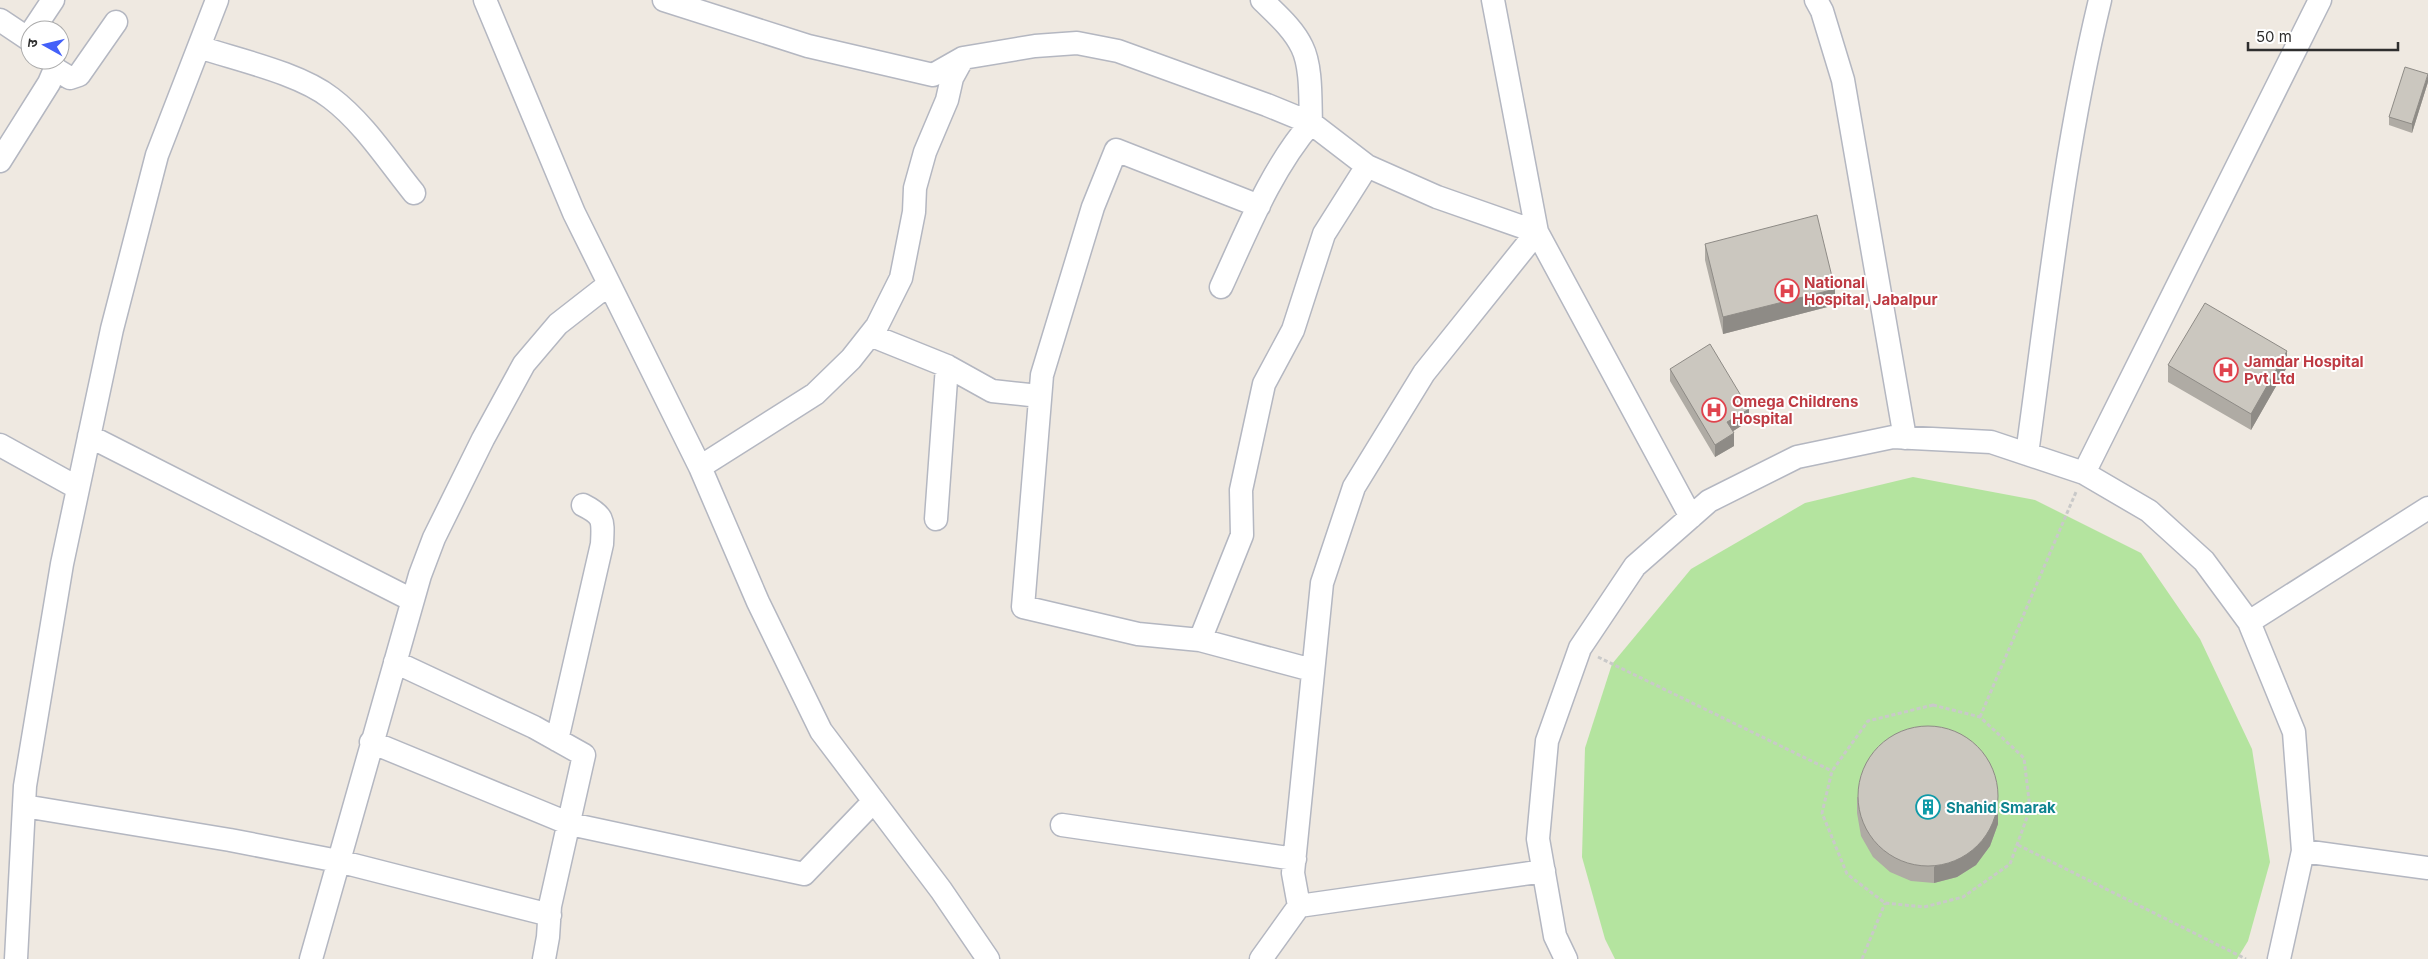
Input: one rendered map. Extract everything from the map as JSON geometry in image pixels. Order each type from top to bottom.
[{"type":"street","points":[[40,20],[53,0]]},
{"type":"street","points":[[16,959],[25,786],[62,564],[112,329],[157,155],[217,0]]},
{"type":"street","points":[[485,0],[574,213],[608,285],[700,467],[758,602],[821,731],[941,890],[988,959]]},
{"type":"street","points":[[664,0],[817,48],[933,75],[963,58],[1035,46],[1077,43],[1118,52],[1267,105],[1310,124],[1367,166],[1437,197],[1537,232]]},
{"type":"street","points":[[1221,287],[1259,206],[1298,138],[1310,124],[1310,86],[1303,48],[1290,28],[1262,0]]},
{"type":"street","points":[[1493,0],[1537,232],[1691,516]]},
{"type":"street","points":[[1816,0],[1822,11],[1843,80],[1905,438]]},
{"type":"street","points":[[2027,454],[2064,188],[2083,69],[2100,0]]},
{"type":"street","points":[[2084,473],[2320,0]]},
{"type":"street","points":[[0,20],[20,31]]},
{"type":"street","points":[[60,70],[70,78],[79,75],[116,22]]},
{"type":"street","points":[[199,47],[304,82],[331,97],[357,121],[414,193]]},
{"type":"street","points":[[700,467],[815,394],[851,359],[877,326],[901,278],[914,212],[915,188],[925,152],[947,100],[952,78],[963,58]]},
{"type":"street","points":[[0,161],[49,83],[52,70]]},
{"type":"street","points":[[1259,206],[1116,150],[1093,207],[1042,375],[1023,607],[1138,634],[1200,640],[1312,670]]},
{"type":"street","points":[[1200,640],[1242,535],[1241,490],[1264,384],[1293,330],[1324,234],[1367,166]]},
{"type":"street","points":[[1261,959],[1299,906],[1293,873],[1322,583],[1354,486],[1424,373],[1537,232]]},
{"type":"street","points":[[315,958],[338,861],[371,742],[412,600],[434,538],[483,438],[524,364],[558,324],[608,285]]},
{"type":"street","points":[[870,334],[948,366],[992,391],[1039,396]]},
{"type":"street","points":[[936,519],[948,366]]},
{"type":"street","points":[[89,436],[412,600]]},
{"type":"street","points":[[1566,959],[1555,936],[1538,839],[1547,741],[1580,648],[1635,566],[1709,501],[1797,457],[1893,437],[1991,442],[2084,473],[2149,511],[2204,561],[2249,622],[2294,732],[2304,851],[2279,959]]},
{"type":"street","points":[[0,445],[78,488]]},
{"type":"street","points":[[557,740],[602,544],[603,522],[598,513],[583,505]]},
{"type":"street","points":[[2249,622],[2428,508]]},
{"type":"street","points":[[395,662],[557,740],[584,755],[550,915],[544,959]]},
{"type":"street","points":[[371,742],[570,824],[804,874],[874,801]]},
{"type":"street","points":[[24,806],[230,840],[338,861],[550,915]]},
{"type":"street","points":[[1062,825],[1295,859]]},
{"type":"street","points":[[2304,851],[2428,868]]},
{"type":"street","points":[[1299,906],[1544,871]]},
{"type":"path","points":[[1980,717],[2084,473]]},
{"type":"path","points":[[1580,648],[1832,771]]},
{"type":"path","points":[[1932,705],[1980,717],[2024,758],[2030,809],[2010,864],[1963,898],[1924,907],[1885,903],[1847,874],[1822,813],[1832,771],[1868,721],[1932,705]]},
{"type":"path","points":[[2018,845],[2246,959]]},
{"type":"path","points":[[1862,959],[1885,903]]},
{"type":"green space","points":[[1913,477],[2035,500],[2141,553],[2200,639],[2252,749],[2270,862],[2248,941],[2237,959],[1615,959],[1605,939],[1582,857],[1585,748],[1612,664],[1691,569],[1805,503]]},
{"type":"building","points":[[2405,67],[2428,74],[2412,124],[2389,117]]},
{"type":"building","points":[[1817,215],[1835,289],[1723,317],[1705,244]]},
{"type":"building","points":[[2205,303],[2287,351],[2251,414],[2168,365]]},
{"type":"building","points":[[1710,344],[1749,409],[1727,422],[1734,433],[1715,445],[1670,369]]},
{"type":"building","name":"Shahid Smarak","points":[[1928,726],[1942,727],[1955,731],[1978,746],[1993,769],[1997,782],[1997,810],[1993,823],[1978,846],[1955,861],[1942,865],[1928,866],[1914,865],[1901,861],[1878,846],[1863,823],[1859,810],[1858,796],[1859,782],[1863,769],[1878,746],[1901,731],[1914,727]]},
{"type":"place","name":"National Hospital, Jabalpur","points":[[1787,291]]},
{"type":"place","name":"Jamdar Hospital Pvt Ltd","points":[[2226,370]]},
{"type":"place","name":"Omega Childrens Hospital","points":[[1714,410]]},
{"type":"place","name":"Shahid Smarak","points":[[1928,807]]}]
